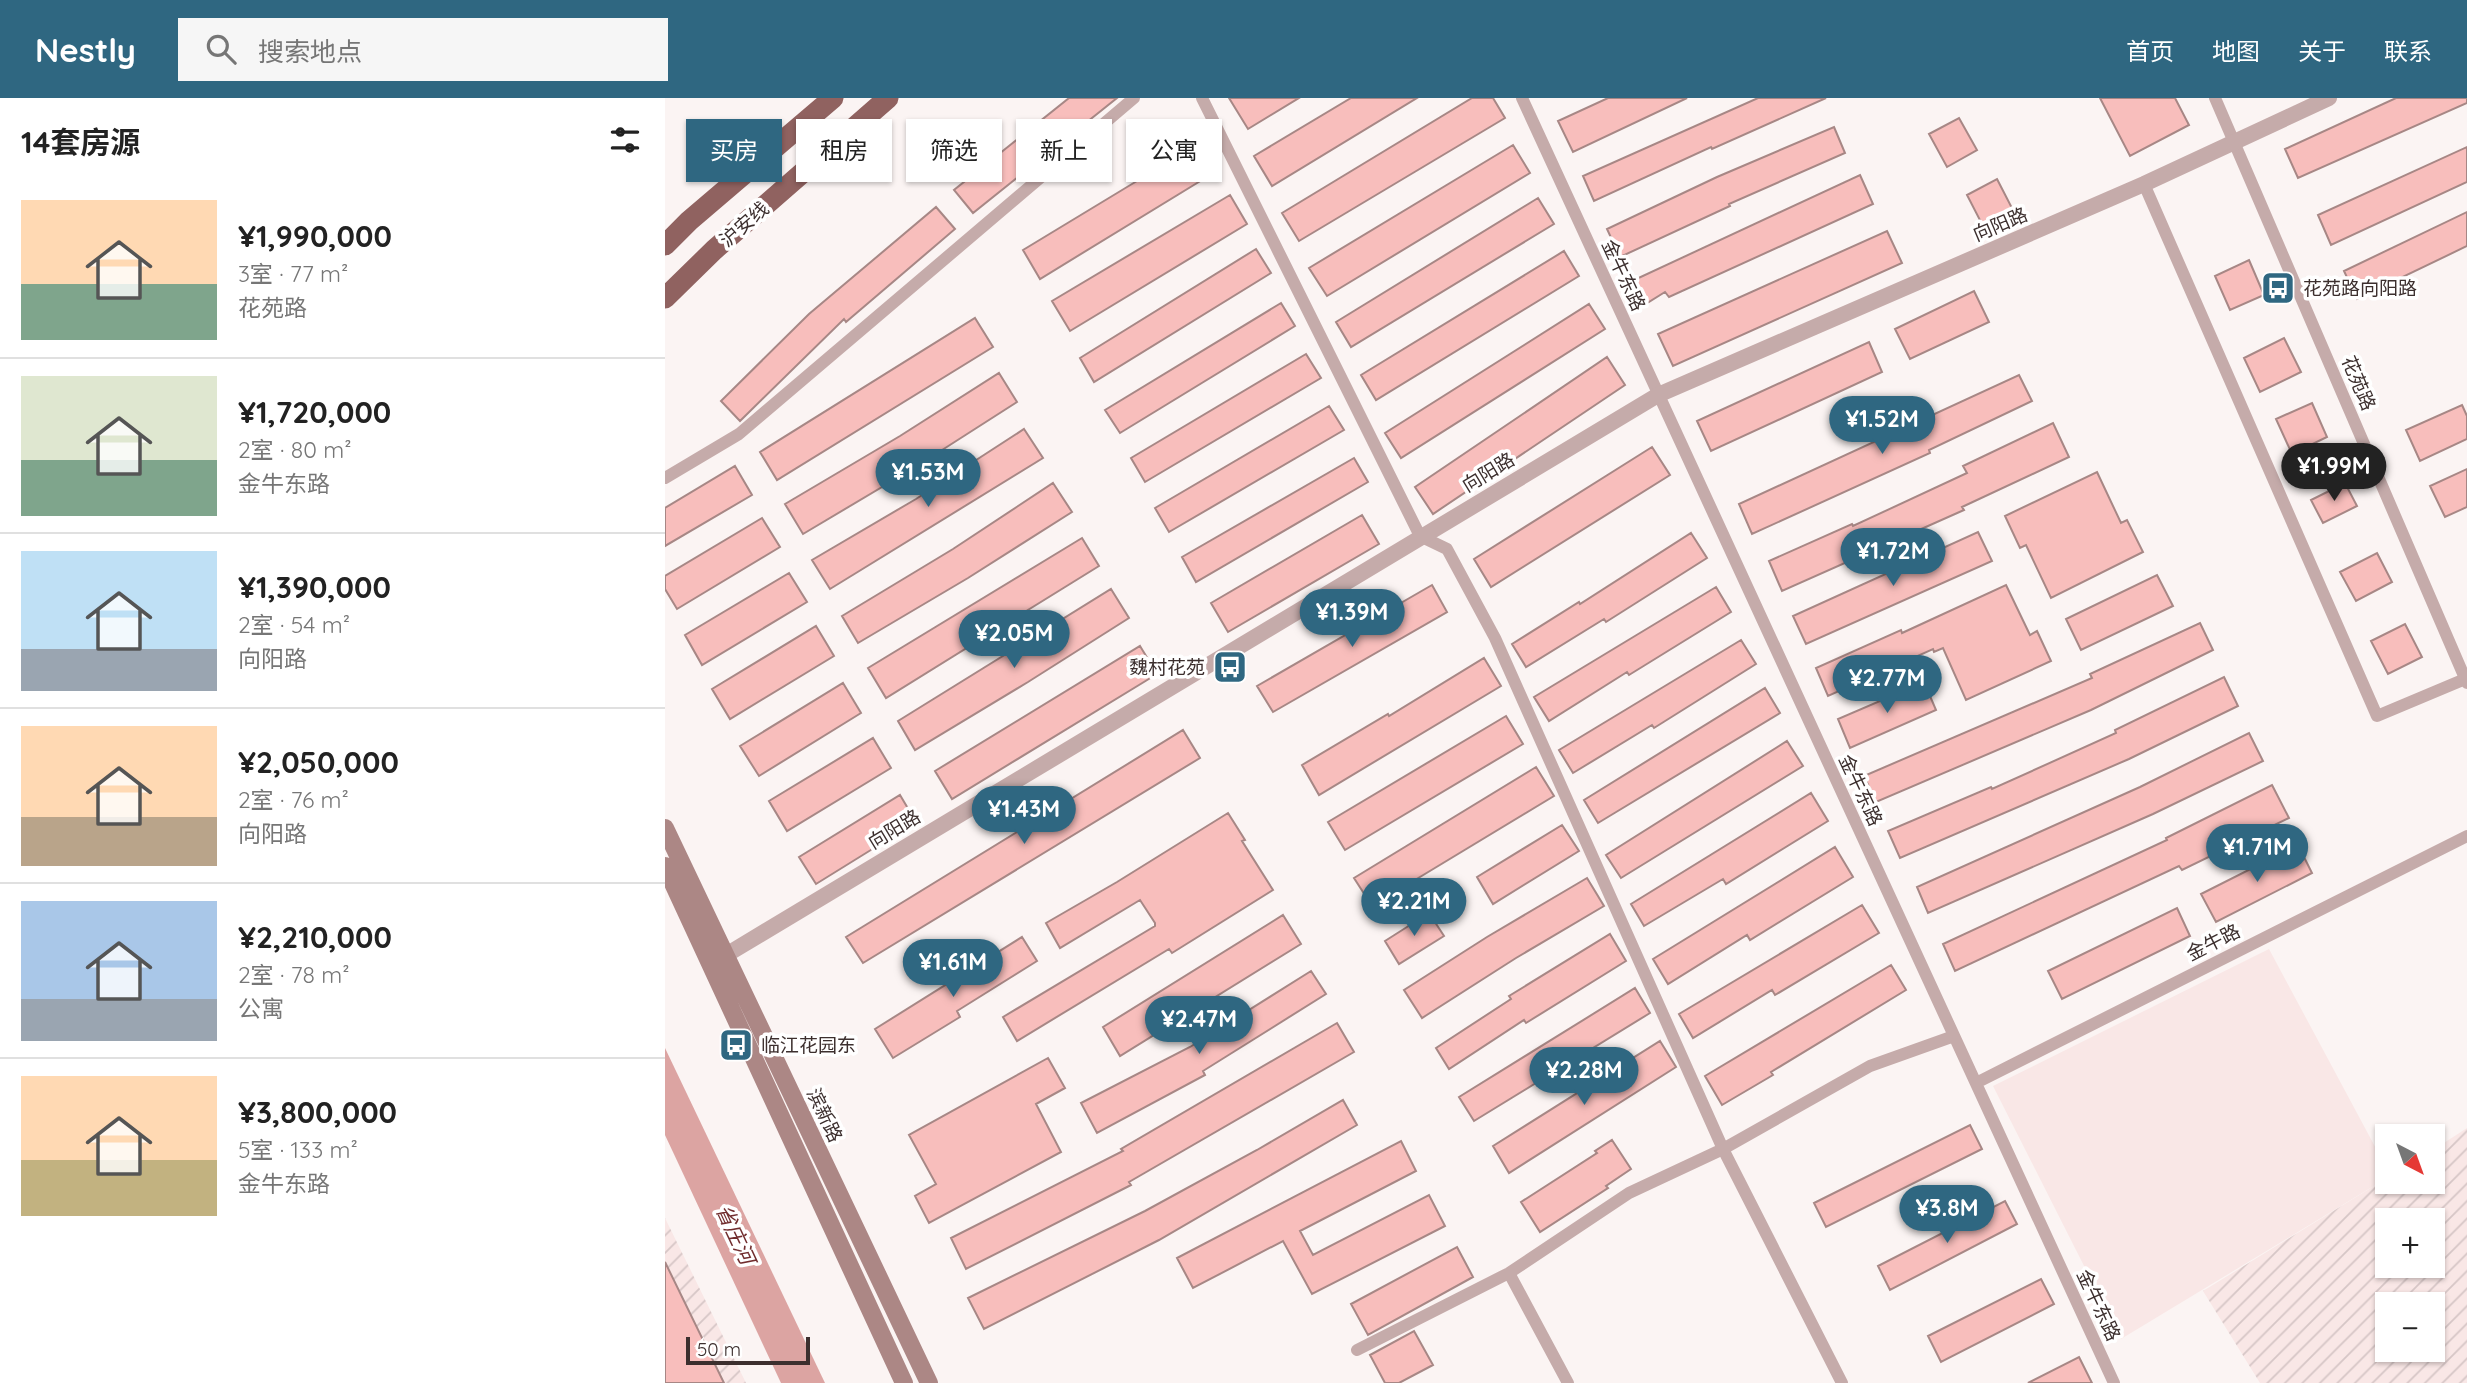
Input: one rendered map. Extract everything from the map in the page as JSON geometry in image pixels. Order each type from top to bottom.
[{"type":"highway","name":"沪安线","points":[[665,245],[689,221],[833,98]]},
{"type":"highway","name":"沪安线","points":[[665,298],[714,250],[888,98]]},
{"type":"main road","name":"滨新路","points":[[665,828],[718,958],[904,1383]]},
{"type":"main road","name":"滨新路","points":[[665,866],[718,958],[929,1383]]},
{"type":"street","points":[[665,478],[739,434],[1134,98]]},
{"type":"street","points":[[1202,98],[1420,536],[1447,550],[1495,638],[1723,1149],[1842,1383]]},
{"type":"street","name":"金牛东路","points":[[1522,98],[2114,1383]]},
{"type":"street","name":"花苑路","points":[[2215,98],[2466,681]]},
{"type":"street","name":"向阳路","points":[[718,958],[1658,395],[2144,184],[2329,98]]},
{"type":"street","points":[[2144,184],[2377,716],[2466,681]]},
{"type":"street","name":"金牛路","points":[[1976,1083],[2467,836]]},
{"type":"street","points":[[1357,1350],[1509,1273],[1629,1193],[1723,1149],[1870,1066],[1954,1036]]},
{"type":"street","points":[[1509,1273],[1568,1383]]},
{"type":"shaded area","points":[[2269,949],[2375,1147],[2375,1185],[2121,1339],[1993,1086]]},
{"type":"shaded area","points":[[2467,1128],[2467,1383],[2260,1383],[2203,1291],[2375,1185],[2375,1194],[2445,1194],[2445,1142]]},
{"type":"shaded area","points":[[665,1218],[746,1383],[665,1383]]},
{"type":"water","name":"省庄河","points":[[665,1048],[825,1383],[781,1383],[665,1135]]},
{"type":"building","points":[[1069,98],[1117,98],[1091,119],[1043,119]]},
{"type":"building","points":[[1229,98],[1299,98],[1248,129]]},
{"type":"building","points":[[1351,98],[1417,98],[1272,186],[1254,156]]},
{"type":"building","points":[[1472,98],[1493,98],[1505,118],[1299,241],[1282,213]]},
{"type":"building","points":[[1608,98],[1687,98],[1573,152],[1558,121]]},
{"type":"building","points":[[1758,98],[1826,98],[1594,201],[1583,176]]},
{"type":"building","points":[[2100,98],[2175,98],[2189,125],[2130,156]]},
{"type":"building","points":[[2396,98],[2467,98],[2467,103],[2298,178],[2285,149]]},
{"type":"building","points":[[1959,118],[1977,150],[1947,167],[1929,134]]},
{"type":"building","points":[[1834,127],[1845,153],[1729,204],[1730,206],[1620,257],[1607,229],[1717,177]]},
{"type":"building","points":[[1016,140],[1016,179],[973,213],[954,190],[964,182],[1002,182],[1002,152]]},
{"type":"building","points":[[1513,145],[1530,173],[1327,296],[1309,268]]},
{"type":"building","points":[[2467,147],[2467,182],[2331,245],[2318,215]]},
{"type":"building","points":[[1860,175],[1873,204],[1669,297],[1665,292],[1644,305],[1632,281]]},
{"type":"building","points":[[1997,179],[2014,212],[1984,228],[1967,195]]},
{"type":"building","points":[[1135,182],[1199,182],[1040,279],[1023,250]]},
{"type":"building","points":[[1230,195],[1247,224],[1070,331],[1052,301]]},
{"type":"building","points":[[1538,198],[1554,224],[1351,347],[1336,322]]},
{"type":"building","points":[[936,207],[955,229],[846,322],[844,319],[740,421],[721,401],[809,314]]},
{"type":"building","points":[[2467,212],[2467,246],[2357,299],[2344,271]]},
{"type":"building","points":[[1887,231],[1902,263],[1673,366],[1658,334]]},
{"type":"building","points":[[1256,249],[1271,273],[1094,382],[1080,358]]},
{"type":"building","points":[[1564,251],[1579,276],[1376,400],[1361,375]]},
{"type":"building","points":[[2249,260],[2264,295],[2230,310],[2215,276]]},
{"type":"building","points":[[1974,291],[1989,322],[1910,359],[1895,329]]},
{"type":"building","points":[[1281,303],[1295,326],[1120,433],[1105,410]]},
{"type":"building","points":[[1589,304],[1605,329],[1401,458],[1385,433]]},
{"type":"building","points":[[975,318],[993,347],[777,480],[760,452]]},
{"type":"building","points":[[2284,338],[2301,372],[2260,392],[2244,358]]},
{"type":"building","points":[[1869,342],[1882,372],[1711,451],[1697,421]]},
{"type":"building","points":[[1306,354],[1321,378],[1145,482],[1131,458]]},
{"type":"building","points":[[1607,357],[1625,385],[1433,514],[1415,487]]},
{"type":"building","points":[[999,373],[1017,402],[803,534],[785,504]]},
{"type":"building","points":[[2019,375],[2032,401],[1929,450],[1930,453],[1752,534],[1739,504]]},
{"type":"building","points":[[2312,403],[2327,437],[2292,454],[2276,419]]},
{"type":"building","points":[[2462,405],[2467,416],[2467,439],[2420,461],[2406,430]]},
{"type":"building","points":[[1329,406],[1344,430],[1169,532],[1155,508]]},
{"type":"building","points":[[2053,423],[2069,457],[1962,507],[1964,510],[1782,591],[1769,561],[1852,524],[1853,526],[1967,473],[1963,466]]},
{"type":"building","points":[[1024,429],[1043,458],[830,589],[812,560],[916,499]]},
{"type":"building","points":[[1652,447],[1670,475],[1491,587],[1474,559]]},
{"type":"building","points":[[1354,458],[1368,482],[1196,582],[1182,557]]},
{"type":"building","points":[[735,466],[752,495],[665,546],[665,508]]},
{"type":"building","points":[[2467,469],[2467,507],[2445,517],[2430,486]]},
{"type":"building","points":[[2097,472],[2121,523],[2127,520],[2143,552],[2051,598],[2026,545],[2020,548],[2005,516]]},
{"type":"building","points":[[1053,483],[1072,512],[858,643],[842,616],[953,549]]},
{"type":"building","points":[[2345,483],[2357,506],[2323,523],[2311,500]]},
{"type":"building","points":[[1362,515],[1379,544],[1228,632],[1211,603]]},
{"type":"building","points":[[762,518],[780,547],[677,609],[665,589],[665,576]]},
{"type":"building","points":[[1978,532],[1992,561],[1806,644],[1793,616]]},
{"type":"building","points":[[1691,533],[1707,558],[1606,622],[1604,619],[1526,667],[1512,644]]},
{"type":"building","points":[[1082,538],[1099,566],[886,698],[868,668]]},
{"type":"building","points":[[2377,553],[2392,582],[2356,601],[2340,572]]},
{"type":"building","points":[[789,573],[807,602],[702,665],[685,635]]},
{"type":"building","points":[[2157,575],[2173,606],[2081,650],[2066,619]]},
{"type":"building","points":[[1432,585],[1447,612],[1273,712],[1257,686]]},
{"type":"building","points":[[2006,585],[2030,635],[2037,631],[2051,661],[1966,700],[1943,648],[1934,652],[1933,649],[1828,696],[1816,668],[1901,630],[1902,633]]},
{"type":"building","points":[[1716,587],[1731,612],[1549,721],[1534,697]]},
{"type":"building","points":[[1111,589],[1129,618],[915,750],[898,721]]},
{"type":"building","points":[[2200,623],[2213,650],[2091,710],[1876,802],[1864,776],[2092,678],[2090,674]]},
{"type":"building","points":[[2405,624],[2422,657],[2388,674],[2371,641]]},
{"type":"building","points":[[816,626],[834,656],[730,719],[712,689]]},
{"type":"building","points":[[1741,640],[1756,664],[1654,728],[1652,725],[1573,773],[1559,750]]},
{"type":"building","points":[[1140,646],[1157,674],[952,799],[935,771]]},
{"type":"building","points":[[1484,658],[1501,686],[1319,795],[1302,765]]},
{"type":"building","points":[[2224,677],[2238,706],[2129,759],[1900,858],[1888,831],[1991,787],[1992,789],[2116,733],[2115,730]]},
{"type":"building","points":[[1924,682],[1936,710],[1850,748],[1838,719]]},
{"type":"building","points":[[843,683],[861,713],[759,776],[740,746]]},
{"type":"building","points":[[1765,688],[1780,713],[1598,823],[1584,800]]},
{"type":"building","points":[[1506,716],[1523,744],[1345,850],[1328,822]]},
{"type":"building","points":[[1183,730],[1200,758],[863,963],[846,937]]},
{"type":"building","points":[[2249,733],[2263,761],[2153,814],[1928,913],[1917,887],[2140,787]]},
{"type":"building","points":[[873,738],[891,768],[787,831],[769,801]]},
{"type":"building","points":[[1787,741],[1803,766],[1621,878],[1606,855]]},
{"type":"building","points":[[1536,767],[1554,796],[1372,906],[1354,878]]},
{"type":"building","points":[[2272,785],[2289,818],[2182,870],[2179,866],[1955,971],[1943,944],[2167,840],[2166,838]]},
{"type":"building","points":[[1811,793],[1828,821],[1726,884],[1723,879],[1644,926],[1631,904]]},
{"type":"building","points":[[900,795],[916,822],[816,884],[799,857]]},
{"type":"building","points":[[1228,813],[1273,890],[1172,953],[1169,949],[1017,1041],[1003,1017],[1155,926],[1140,900],[1060,948],[1046,923]]},
{"type":"building","points":[[1562,825],[1579,851],[1493,904],[1477,877]]},
{"type":"building","points":[[2298,845],[2312,873],[2216,922],[2201,894]]},
{"type":"building","points":[[1835,847],[1853,877],[1750,940],[1747,935],[1668,984],[1653,959]]},
{"type":"building","points":[[1587,878],[1604,906],[1422,1018],[1404,990]]},
{"type":"building","points":[[1862,905],[1879,933],[1775,995],[1772,990],[1693,1038],[1679,1014]]},
{"type":"building","points":[[2177,908],[2190,936],[2062,999],[2048,971]]},
{"type":"building","points":[[1429,913],[1444,936],[1399,964],[1385,941]]},
{"type":"building","points":[[1283,915],[1301,944],[1120,1056],[1103,1027]]},
{"type":"building","points":[[1610,934],[1626,961],[1526,1023],[1524,1020],[1449,1069],[1436,1048],[1511,999],[1509,996]]},
{"type":"building","points":[[1022,937],[1037,961],[957,1011],[960,1017],[893,1058],[875,1029]]},
{"type":"building","points":[[1891,965],[1906,990],[1722,1105],[1705,1076]]},
{"type":"building","points":[[1311,971],[1326,994],[1203,1071],[1205,1075],[1097,1133],[1081,1103],[1190,1047]]},
{"type":"building","points":[[1635,988],[1650,1013],[1474,1121],[1459,1097]]},
{"type":"building","points":[[1337,1023],[1354,1052],[1129,1182],[1131,1185],[966,1269],[951,1238],[1123,1151],[1121,1149]]},
{"type":"building","points":[[1660,1041],[1676,1067],[1509,1173],[1493,1146]]},
{"type":"building","points":[[1048,1058],[1065,1088],[1036,1104],[1061,1152],[929,1223],[915,1196],[936,1184],[909,1135]]},
{"type":"building","points":[[1343,1100],[1357,1125],[1159,1240],[984,1329],[968,1298],[1145,1211]]},
{"type":"building","points":[[1970,1125],[1982,1149],[1826,1227],[1814,1203]]},
{"type":"building","points":[[1612,1140],[1631,1169],[1606,1186],[1608,1188],[1540,1232],[1521,1202],[1597,1153],[1595,1151]]},
{"type":"building","points":[[1401,1141],[1416,1171],[1300,1231],[1313,1255],[1429,1195],[1445,1226],[1312,1294],[1283,1241],[1193,1288],[1177,1258]]},
{"type":"building","points":[[2005,1201],[2017,1224],[1890,1290],[1878,1266]]},
{"type":"building","points":[[1457,1247],[1473,1277],[1368,1335],[1351,1304]]},
{"type":"building","points":[[665,1262],[724,1383],[665,1383]]},
{"type":"building","points":[[2041,1279],[2054,1304],[1941,1362],[1928,1336]]},
{"type":"building","points":[[1414,1331],[1433,1365],[1399,1383],[1385,1383],[1370,1355]]},
{"type":"building","points":[[2079,1357],[2092,1383],[2028,1383]]},
{"type":"place","name":"花苑路向阳路","points":[[2278,288]]},
{"type":"place","name":"魏村花苑","points":[[1230,667]]},
{"type":"place","name":"临江花园东","points":[[736,1045]]}]
